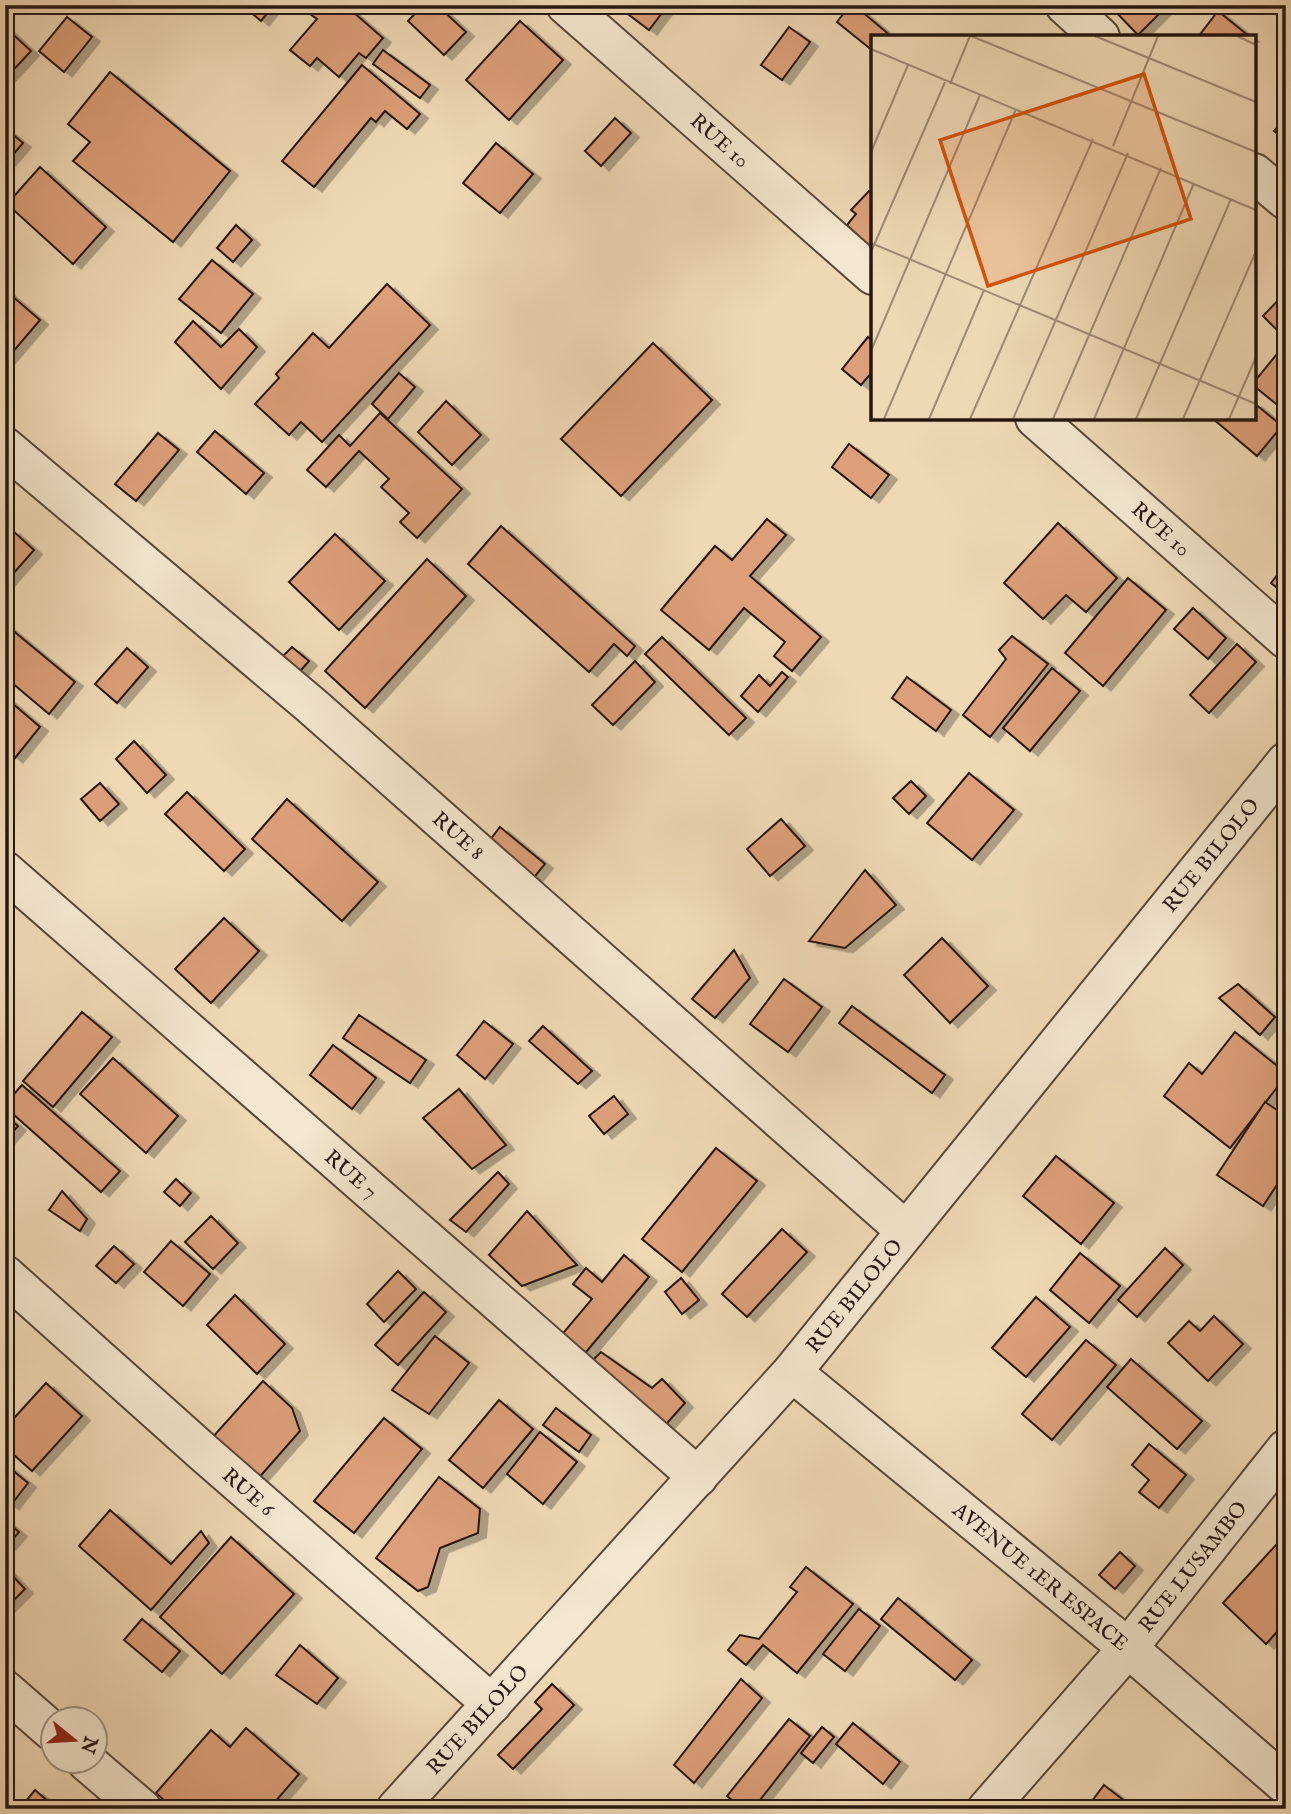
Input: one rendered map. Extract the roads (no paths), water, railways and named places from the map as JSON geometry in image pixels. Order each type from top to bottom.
[{"type":"street","name":"RUE 10","points":[[566,5],[871,273]]},
{"type":"street","points":[[1065,5],[1098,35]]},
{"type":"street","points":[[1256,175],[1286,201]]},
{"type":"street","name":"RUE 10","points":[[1037,420],[1286,639]]},
{"type":"street","name":"RUE 8","points":[[5,447],[312,706],[906,1231]]},
{"type":"street","name":"RUE BILOLO","points":[[396,1809],[792,1372],[1286,762]]},
{"type":"street","name":"RUE 7","points":[[5,871],[698,1477]]},
{"type":"street","name":"RUE 6","points":[[5,1275],[492,1704]]},
{"type":"street","name":"AVENUE 1ER ESPACE","points":[[792,1372],[1128,1648],[1286,1785]]},
{"type":"street","name":"RUE LUSAMBO","points":[[987,1809],[1128,1648],[1286,1449]]},
{"type":"street","points":[[5,1690],[38,1719]]},
{"type":"street","points":[[103,1776],[142,1809]]}]
